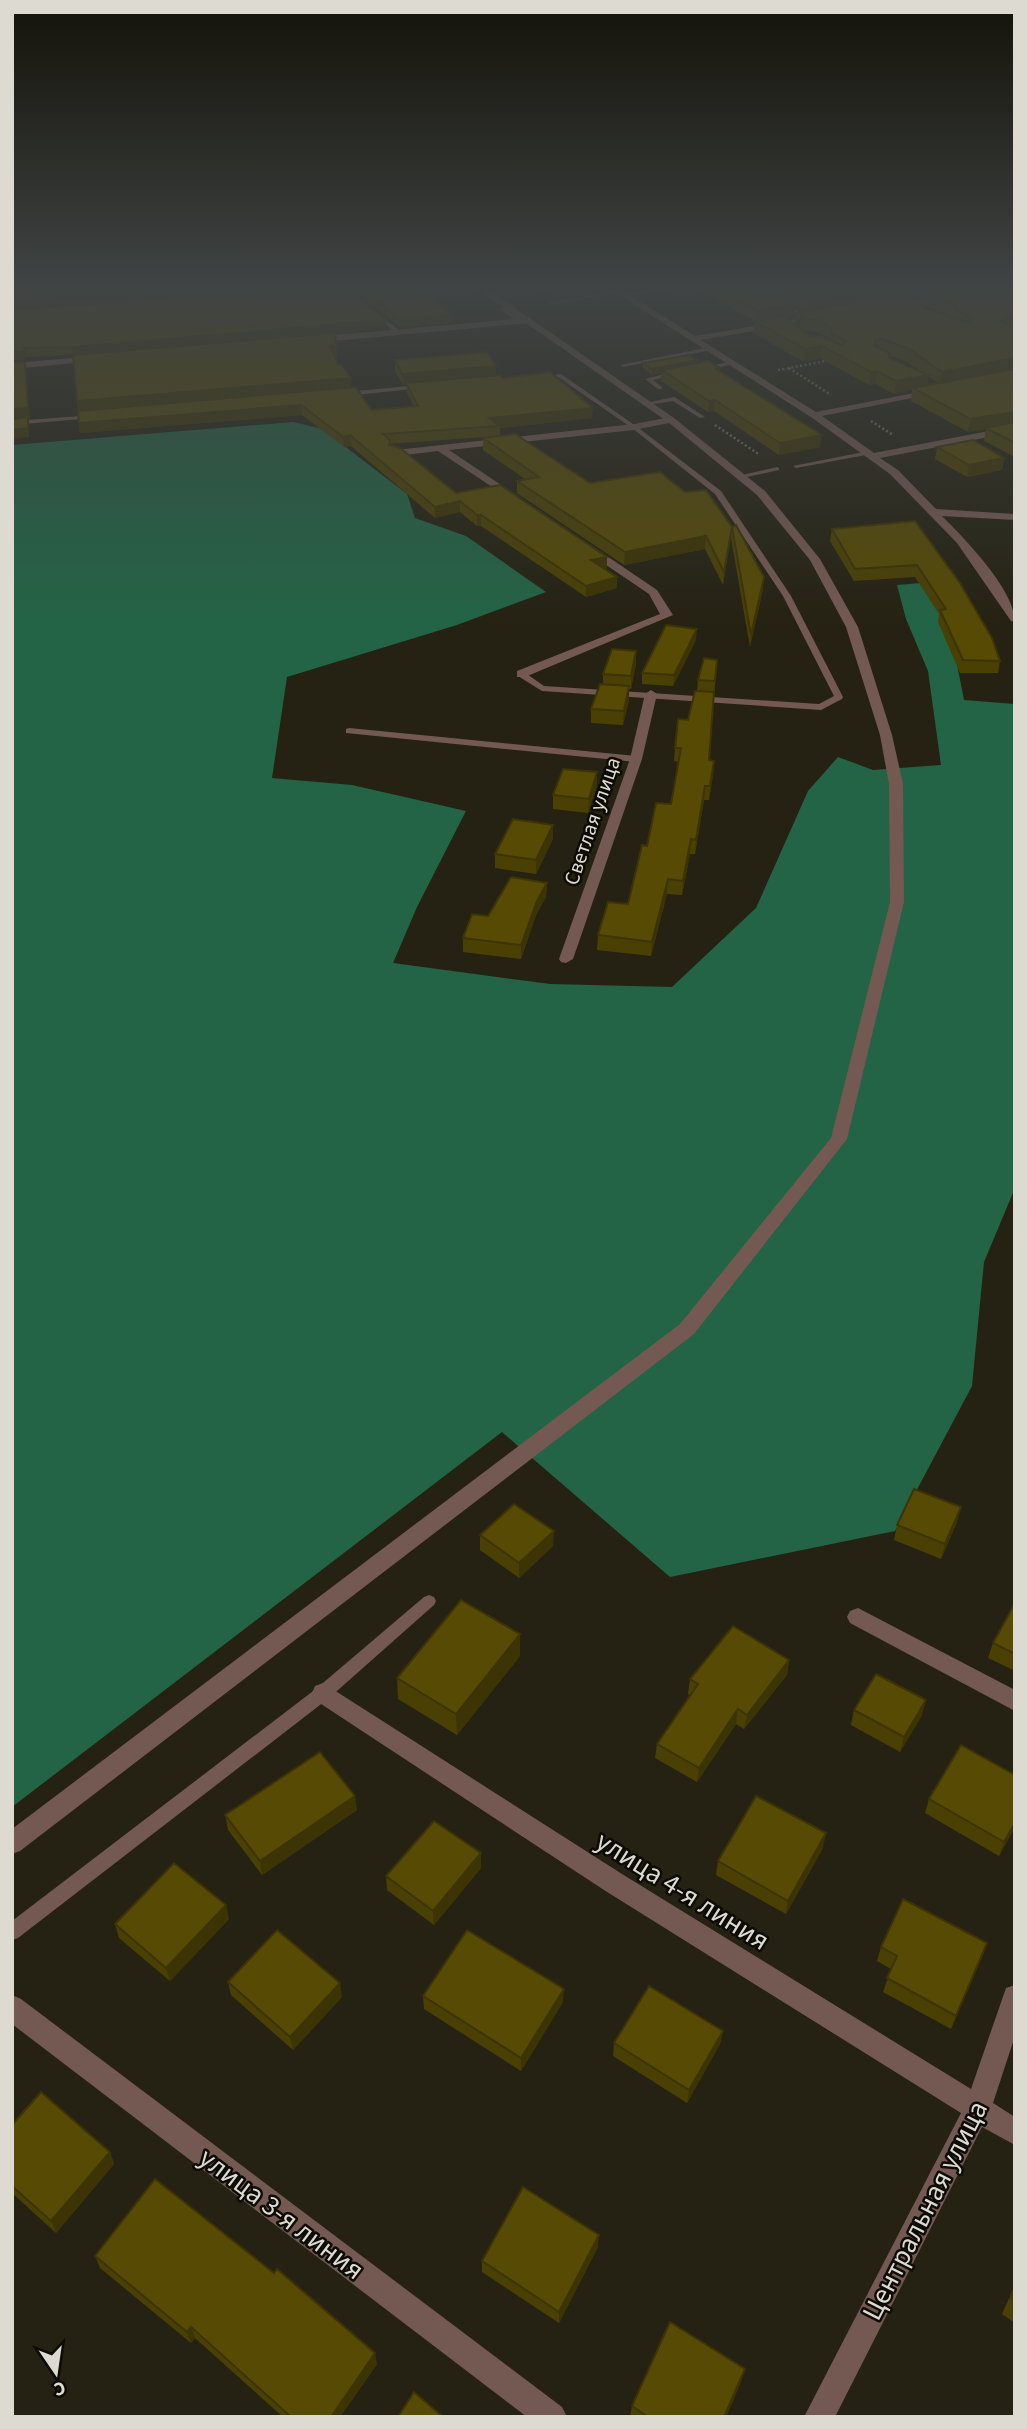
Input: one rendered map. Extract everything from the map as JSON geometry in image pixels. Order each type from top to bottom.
[{"type":"street","points":[[12,1843],[687,1329],[839,1139],[897,902],[896,784],[887,735],[852,626],[815,559],[770,503],[742,476],[638,397]]},
{"type":"street","points":[[786,397],[872,455],[934,512],[984,571],[1015,619]]},
{"type":"street","points":[[814,415],[904,397]]},
{"type":"street","points":[[396,453],[634,427],[671,420]]},
{"type":"street","points":[[872,455],[1015,429]]},
{"type":"street","points":[[439,448],[530,509]]},
{"type":"street","points":[[934,512],[1015,517]]},
{"type":"street","points":[[521,674],[667,615],[653,592],[575,539]]},
{"type":"street","name":"Светлая улица","points":[[566,959],[636,759],[651,694]]},
{"type":"street","points":[[858,1616],[1015,1701]]},
{"type":"street","name":"улица 4-я линия","points":[[323,1693],[625,1889],[1015,2133]]},
{"type":"street","name":"Центральная улица","points":[[819,2417],[977,2110],[1015,1997]]},
{"type":"street","name":"улица 3-я линия","points":[[12,2008],[552,2417]]},
{"type":"lane","points":[[521,674],[542,688],[821,707],[839,697],[788,596],[718,493],[591,397]]},
{"type":"lane","points":[[648,404],[674,400],[702,417]]},
{"type":"lane","points":[[12,423],[108,414]]},
{"type":"lane","points":[[796,466],[872,455]]},
{"type":"lane","points":[[742,476],[777,469]]},
{"type":"lane","points":[[349,731],[636,759]]},
{"type":"lane","points":[[12,1932],[323,1693],[429,1601]]},
{"type":"path","points":[[702,417],[761,456]]},
{"type":"green space","points":[[294,422],[322,429],[407,494],[415,518],[466,536],[546,592],[457,625],[287,677],[272,778],[352,785],[466,811],[417,907],[393,963],[550,984],[672,987],[756,908],[808,791],[838,757],[873,770],[941,765],[928,671],[906,619],[897,585],[956,580],[955,654],[964,700],[1015,704],[1015,1188],[984,1262],[972,1386],[895,1531],[670,1577],[502,1432],[12,1807],[12,445]]},
{"type":"building","points":[[12,397],[27,397],[28,408],[12,409]]},
{"type":"building","points":[[77,397],[120,397],[77,401]]},
{"type":"building","points":[[236,397],[363,397],[371,410],[418,406],[413,397],[580,397],[593,408],[489,418],[500,426],[383,434],[390,440],[389,445],[400,448],[456,493],[500,485],[607,557],[591,560],[617,577],[586,586],[460,501],[435,507],[350,435],[343,437],[301,405],[79,423],[78,411]]},
{"type":"building","points":[[703,397],[762,397],[822,435],[780,443],[715,400],[709,401]]},
{"type":"building","points":[[930,397],[1015,397],[1015,412],[970,419]]},
{"type":"building","points":[[28,417],[28,428],[12,430],[12,419]]},
{"type":"building","points":[[1015,422],[1015,443],[986,428]]},
{"type":"building","points":[[515,434],[590,483],[660,472],[685,492],[706,490],[732,527],[724,572],[706,536],[625,552],[517,481],[539,477],[483,438]]},
{"type":"building","points":[[973,440],[1004,458],[969,465],[937,447]]},
{"type":"building","points":[[915,521],[960,583],[992,638],[1000,661],[963,660],[940,610],[946,609],[917,565],[855,569],[832,529]]},
{"type":"building","points":[[736,525],[764,577],[751,635],[732,527]]},
{"type":"building","points":[[666,625],[697,629],[674,675],[642,673]]},
{"type":"building","points":[[612,649],[636,651],[631,676],[603,674]]},
{"type":"building","points":[[704,658],[717,660],[715,681],[698,680]]},
{"type":"building","points":[[600,684],[629,686],[624,711],[591,709]]},
{"type":"building","points":[[695,691],[714,692],[709,760],[714,761],[710,786],[705,786],[696,840],[691,839],[683,881],[668,879],[652,942],[598,935],[608,902],[628,904],[642,845],[647,846],[656,803],[671,804],[681,748],[675,748],[678,719],[688,720]]},
{"type":"building","points":[[563,769],[597,772],[589,799],[553,795]]},
{"type":"building","points":[[513,819],[553,825],[536,860],[495,854]]},
{"type":"building","points":[[511,877],[547,883],[537,901],[521,945],[463,938],[472,914],[488,916]]},
{"type":"building","points":[[914,1489],[961,1507],[945,1544],[897,1525]]},
{"type":"building","points":[[514,1504],[554,1531],[519,1563],[480,1535]]},
{"type":"building","points":[[461,1600],[520,1634],[456,1714],[397,1678]]},
{"type":"building","points":[[1015,1603],[1015,1654],[993,1643]]},
{"type":"building","points":[[733,1626],[789,1660],[747,1715],[738,1709],[699,1768],[657,1744],[698,1684],[690,1679]]},
{"type":"building","points":[[876,1674],[926,1700],[904,1737],[854,1710]]},
{"type":"building","points":[[961,1745],[1015,1775],[1015,1823],[1004,1842],[929,1799]]},
{"type":"building","points":[[320,1752],[355,1796],[260,1861],[225,1815]]},
{"type":"building","points":[[756,1796],[826,1833],[788,1901],[718,1861]]},
{"type":"building","points":[[434,1821],[481,1853],[433,1911],[386,1876]]},
{"type":"building","points":[[174,1863],[226,1905],[166,1968],[115,1924]]},
{"type":"building","points":[[903,1899],[987,1943],[956,2016],[887,1978],[897,1956],[881,1947]]},
{"type":"building","points":[[277,1930],[340,1983],[290,2037],[228,1982]]},
{"type":"building","points":[[467,1930],[564,1989],[521,2058],[423,1996]]},
{"type":"building","points":[[649,1986],[723,2031],[689,2090],[614,2043]]},
{"type":"building","points":[[41,2092],[110,2152],[51,2221],[12,2186],[12,2125]]},
{"type":"building","points":[[155,2179],[274,2273],[277,2269],[375,2353],[331,2417],[291,2417],[191,2327],[187,2332],[95,2256]]},
{"type":"building","points":[[523,2187],[599,2235],[559,2312],[482,2261]]},
{"type":"building","points":[[670,2322],[745,2369],[724,2417],[648,2417],[632,2406]]},
{"type":"building","points":[[414,2392],[443,2417],[398,2417]]}]
